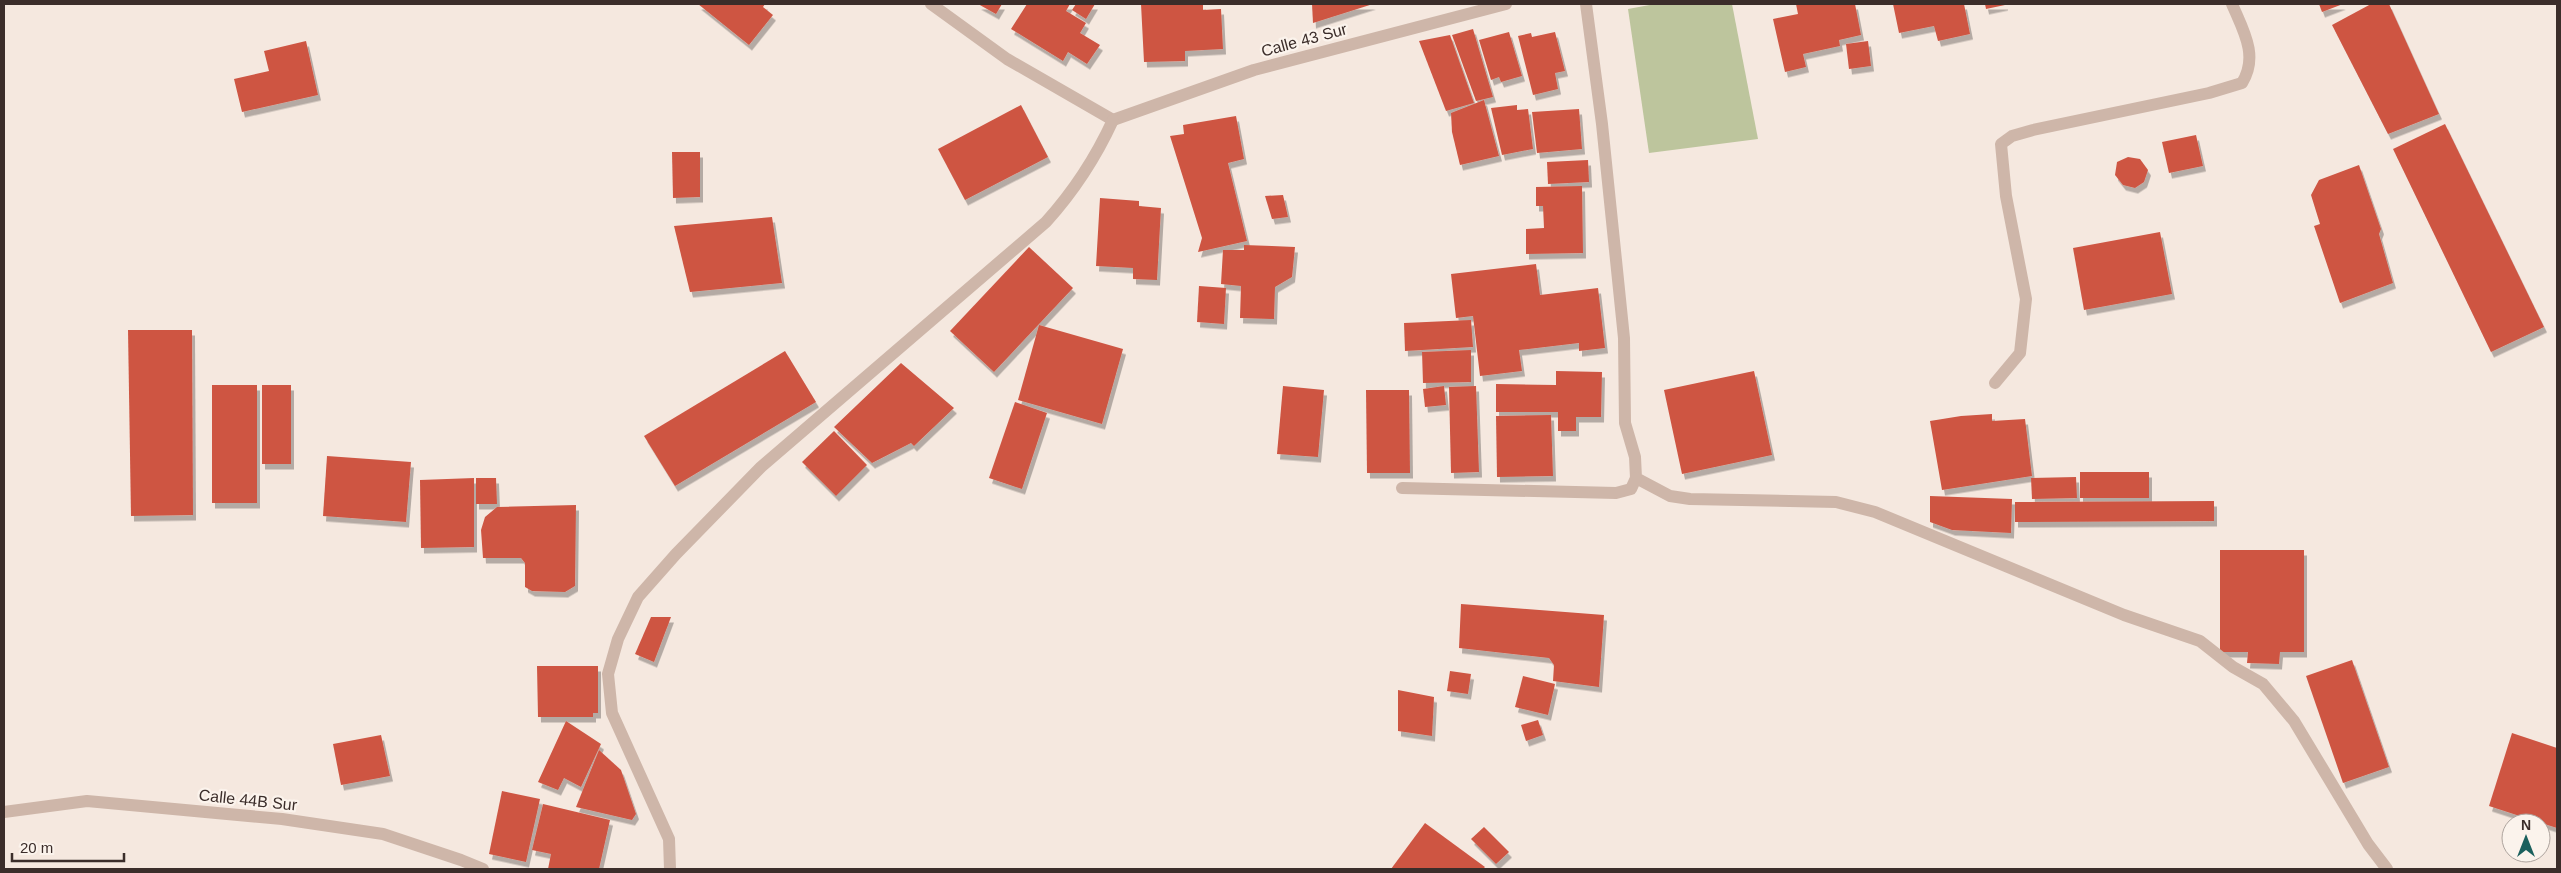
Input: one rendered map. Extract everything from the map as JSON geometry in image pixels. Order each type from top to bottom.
[{"type":"street","points":[[670,869],[669,838],[612,713],[608,674],[618,639],[638,597],[676,554],[761,467],[1046,222],[1068,198],[1098,152],[1114,120],[1007,59],[931,4]]},
{"type":"street","name":"Calle 43 Sur","points":[[1114,120],[1254,70],[1506,4]]},
{"type":"street","points":[[1402,488],[1616,493],[1631,489],[1636,478],[1635,457],[1625,423],[1624,338],[1602,124],[1586,4]]},
{"type":"street","points":[[1995,383],[2020,353],[2026,299],[2006,196],[2001,144],[2012,136],[2033,130],[2209,93],[2242,83],[2250,71],[2251,55],[2232,4]]},
{"type":"street","points":[[1636,478],[1670,496],[1690,500],[1836,502],[1875,512],[2124,615],[2200,641],[2233,667],[2263,684],[2294,721],[2368,844],[2387,869]]},
{"type":"street","name":"Calle 44B Sur","points":[[4,812],[87,801],[282,819],[383,834],[462,860],[483,869]]},
{"type":"green space","points":[[1655,4],[1732,4],[1758,139],[1649,153],[1628,9]]},
{"type":"building","points":[[698,4],[765,4],[763,7],[773,15],[749,45]]},
{"type":"building","points":[[978,4],[1002,4],[996,14]]},
{"type":"building","points":[[1027,4],[1070,4],[1066,11],[1086,23],[1080,33],[1100,45],[1087,64],[1068,52],[1063,61],[1011,29]]},
{"type":"building","points":[[1076,4],[1095,4],[1086,19],[1072,10]]},
{"type":"building","points":[[1141,4],[1203,4],[1203,10],[1221,9],[1223,49],[1185,51],[1185,61],[1144,62]]},
{"type":"building","points":[[1312,4],[1373,4],[1313,23]]},
{"type":"building","points":[[1796,4],[1855,4],[1861,35],[1839,40],[1840,46],[1803,54],[1806,67],[1785,72],[1773,19],[1798,14]]},
{"type":"building","points":[[1893,4],[1964,4],[1970,34],[1938,41],[1934,26],[1899,33]]},
{"type":"building","points":[[1985,4],[2005,4],[2005,5],[1986,9]]},
{"type":"building","points":[[2319,4],[2343,4],[2322,12]]},
{"type":"building","points":[[2371,4],[2389,4],[2439,114],[2388,134],[2332,25]]},
{"type":"building","points":[[1473,29],[1493,97],[1476,101],[1452,35]]},
{"type":"building","points":[[1509,32],[1522,76],[1501,82],[1499,77],[1491,80],[1479,40]]},
{"type":"building","points":[[1555,32],[1565,71],[1555,73],[1558,89],[1533,95],[1518,36],[1531,33],[1532,37]]},
{"type":"building","points":[[1450,35],[1474,103],[1446,111],[1419,41]]},
{"type":"building","points":[[306,41],[318,95],[242,112],[234,79],[269,71],[264,51]]},
{"type":"building","points":[[1868,41],[1871,66],[1849,69],[1846,44]]},
{"type":"building","points":[[1484,100],[1499,156],[1460,165],[1452,132],[1451,113]]},
{"type":"building","points":[[1021,105],[1048,157],[965,200],[938,149]]},
{"type":"building","points":[[1517,105],[1517,110],[1528,109],[1533,149],[1502,155],[1491,108]]},
{"type":"building","points":[[1579,109],[1582,149],[1537,153],[1532,112]]},
{"type":"building","points":[[1236,116],[1244,159],[1228,163],[1247,241],[1198,252],[1202,238],[1170,136],[1184,134],[1183,125]]},
{"type":"building","points":[[2445,124],[2544,327],[2491,352],[2393,149]]},
{"type":"building","points":[[2196,135],[2203,166],[2169,173],[2162,142]]},
{"type":"building","points":[[672,152],[700,152],[700,197],[673,198]]},
{"type":"building","points":[[2128,157],[2140,159],[2148,170],[2144,182],[2135,188],[2123,185],[2115,175],[2117,162]]},
{"type":"building","points":[[1588,160],[1589,182],[1548,184],[1547,162]]},
{"type":"building","points":[[2359,165],[2381,229],[2379,234],[2393,283],[2340,303],[2314,226],[2320,224],[2311,195],[2319,180]]},
{"type":"building","points":[[1582,186],[1583,253],[1526,254],[1526,229],[1544,228],[1543,206],[1536,206],[1536,187]]},
{"type":"building","points":[[1283,195],[1288,217],[1272,219],[1265,196]]},
{"type":"building","points":[[1100,198],[1139,201],[1139,206],[1161,208],[1157,280],[1133,279],[1133,268],[1096,266]]},
{"type":"building","points":[[772,217],[782,283],[690,292],[674,226]]},
{"type":"building","points":[[2160,232],[2172,294],[2084,310],[2073,248]]},
{"type":"building","points":[[1244,245],[1295,247],[1292,277],[1275,287],[1274,319],[1240,318],[1241,286],[1221,284],[1223,250],[1244,250]]},
{"type":"building","points":[[1029,247],[1073,288],[994,372],[950,331]]},
{"type":"building","points":[[1536,264],[1540,295],[1598,288],[1605,348],[1579,351],[1579,343],[1519,350],[1522,371],[1480,376],[1473,316],[1456,318],[1451,274]]},
{"type":"building","points":[[1199,286],[1226,288],[1224,324],[1197,322]]},
{"type":"building","points":[[1471,320],[1473,347],[1405,351],[1404,323]]},
{"type":"building","points":[[1039,325],[1123,349],[1102,424],[1018,400]]},
{"type":"building","points":[[128,330],[192,330],[193,515],[131,516]]},
{"type":"building","points":[[1471,350],[1471,382],[1423,383],[1422,352]]},
{"type":"building","points":[[785,351],[816,402],[675,486],[644,436]]},
{"type":"building","points":[[901,363],[954,408],[914,446],[911,443],[872,463],[834,427]]},
{"type":"building","points":[[1556,371],[1602,372],[1601,417],[1576,417],[1576,431],[1558,431],[1558,412],[1496,412],[1496,384],[1556,385]]},
{"type":"building","points":[[1754,371],[1772,455],[1682,474],[1664,390]]},
{"type":"building","points":[[212,385],[257,385],[257,503],[212,503]]},
{"type":"building","points":[[262,385],[291,385],[291,464],[262,464]]},
{"type":"building","points":[[1283,386],[1324,390],[1318,457],[1277,454]]},
{"type":"building","points":[[1444,386],[1446,405],[1425,407],[1423,389]]},
{"type":"building","points":[[1476,386],[1479,472],[1451,473],[1449,387]]},
{"type":"building","points":[[1366,390],[1409,390],[1410,473],[1367,473]]},
{"type":"building","points":[[1015,402],[1047,413],[1022,489],[989,478]]},
{"type":"building","points":[[1992,414],[1992,421],[2025,419],[2032,476],[1942,490],[1930,421]]},
{"type":"building","points":[[1551,415],[1553,476],[1497,477],[1496,416]]},
{"type":"building","points":[[834,431],[867,465],[836,496],[802,462]]},
{"type":"building","points":[[327,456],[411,462],[406,522],[323,516]]},
{"type":"building","points":[[2080,472],[2149,472],[2149,498],[2080,498]]},
{"type":"building","points":[[2076,477],[2077,498],[2032,499],[2031,478]]},
{"type":"building","points":[[474,478],[474,547],[421,548],[420,480]]},
{"type":"building","points":[[476,478],[496,478],[497,504],[476,504]]},
{"type":"building","points":[[1930,496],[2012,499],[2011,533],[1952,530],[1930,522]]},
{"type":"building","points":[[2214,501],[2214,521],[2015,522],[2015,502]]},
{"type":"building","points":[[576,505],[575,586],[565,592],[532,591],[525,587],[525,563],[521,558],[483,558],[481,530],[485,517],[497,507]]},
{"type":"building","points":[[2220,550],[2304,550],[2304,652],[2280,652],[2279,664],[2247,663],[2248,652],[2220,652]]},
{"type":"building","points":[[1461,604],[1604,615],[1599,687],[1553,681],[1554,665],[1549,658],[1459,648]]},
{"type":"building","points":[[651,617],[671,617],[654,662],[635,654]]},
{"type":"building","points":[[2352,660],[2389,767],[2343,783],[2306,676]]},
{"type":"building","points":[[537,666],[598,666],[598,713],[593,713],[593,717],[538,717]]},
{"type":"building","points":[[1450,671],[1471,674],[1468,694],[1447,691]]},
{"type":"building","points":[[1523,676],[1555,684],[1548,715],[1515,707]]},
{"type":"building","points":[[1398,690],[1434,697],[1432,736],[1398,731]]},
{"type":"building","points":[[1538,720],[1543,735],[1526,741],[1521,725]]},
{"type":"building","points":[[566,721],[601,744],[581,787],[564,778],[558,790],[538,782]]},
{"type":"building","points":[[2512,733],[2557,748],[2557,828],[2551,826],[2551,813],[2511,813],[2489,806]]},
{"type":"building","points":[[381,735],[390,776],[341,785],[333,744]]},
{"type":"building","points":[[599,750],[621,770],[636,814],[632,820],[576,807]]},
{"type":"building","points":[[502,791],[540,799],[526,862],[489,854]]},
{"type":"building","points":[[543,804],[610,820],[599,869],[548,869],[551,854],[532,850]]},
{"type":"building","points":[[1425,823],[1485,867],[1483,869],[1391,869]]},
{"type":"building","points":[[1484,827],[1509,852],[1496,864],[1471,839]]}]
